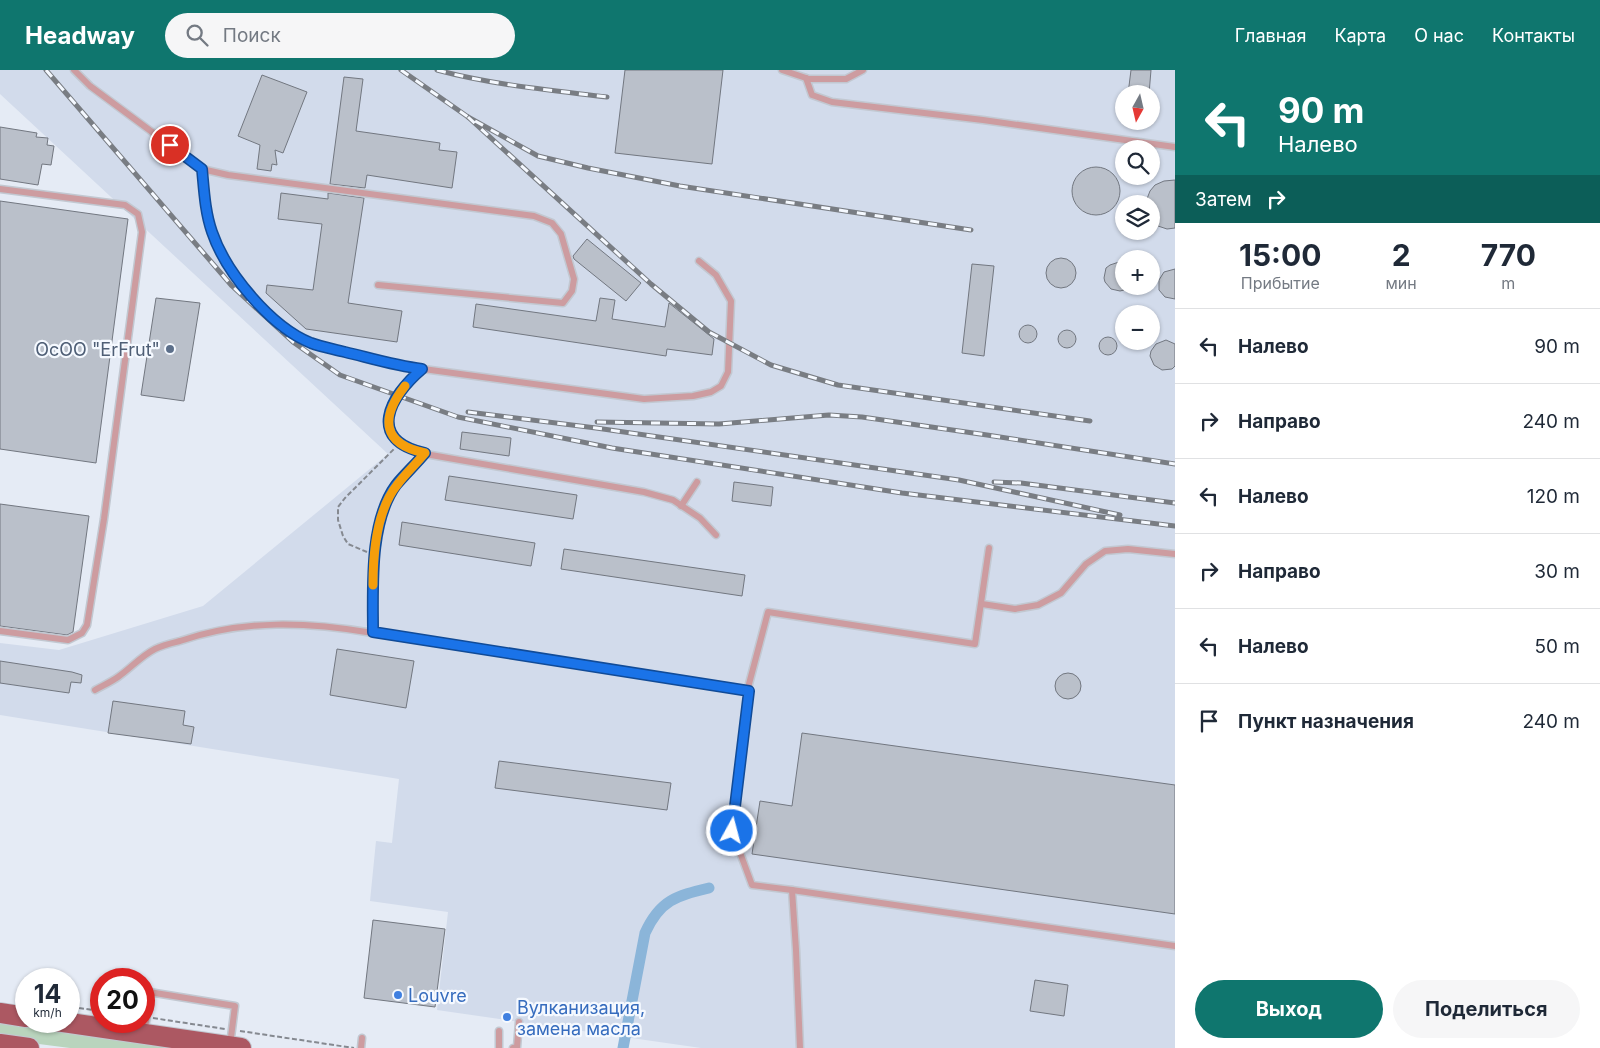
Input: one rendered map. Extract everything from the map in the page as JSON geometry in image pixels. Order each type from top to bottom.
[{"type":"main road","points":[[0,1013],[15,1015]]},
{"type":"main road","points":[[155,1028],[233,1043]]},
{"type":"main road","points":[[0,1044],[29,1048]]},
{"type":"lane","points":[[74,70],[90,86],[202,169],[228,176],[534,216],[552,223],[561,234],[574,279],[572,292],[563,303],[378,285]]},
{"type":"lane","points":[[782,70],[806,78],[846,79],[863,70]]},
{"type":"lane","points":[[806,78],[812,95],[832,102],[983,120],[1175,147]]},
{"type":"lane","points":[[202,169],[205,207],[212,232],[224,259],[246,292],[263,309],[294,334],[312,343],[371,359],[422,369],[644,399],[693,396],[712,392],[721,386],[728,372],[732,301],[716,275],[699,262]]},
{"type":"lane","points":[[0,189],[125,205],[138,214],[142,232],[88,625],[82,633],[68,640],[0,631]]},
{"type":"lane","points":[[422,369],[409,380],[390,408],[388,425],[391,434],[400,444],[415,451],[644,492],[673,500],[700,518],[716,535]]},
{"type":"lane","points":[[373,632],[376,542],[386,504],[396,485],[425,453]]},
{"type":"lane","points":[[682,506],[698,482]]},
{"type":"lane","points":[[989,548],[975,644],[768,612],[749,691],[732,831],[752,885],[1175,946]]},
{"type":"lane","points":[[982,604],[1015,609],[1038,605],[1061,593],[1086,564],[1105,551],[1128,549],[1175,554]]},
{"type":"lane","points":[[95,690],[118,677],[154,649],[211,631],[244,626],[288,623],[373,632],[749,691]]},
{"type":"lane","points":[[792,890],[800,1048]]},
{"type":"lane","points":[[155,993],[235,1006],[233,1043]]},
{"type":"lane","points":[[513,1048],[516,1047],[519,1022]]},
{"type":"lane","points":[[499,1031],[499,1048]]},
{"type":"lane","points":[[361,1048],[362,1038]]},
{"type":"path","points":[[374,566],[370,554],[365,550],[348,544],[343,536],[338,520],[338,507],[400,444]]},
{"type":"path","points":[[155,1028],[233,1043],[356,1048]]},
{"type":"shaded area","points":[[0,70],[1175,70],[1175,1048],[701,1048],[437,1010],[448,912],[370,901],[376,841],[392,843],[399,779],[0,715],[0,643],[59,650],[203,606],[388,454],[0,94]]},
{"type":"green space","points":[[0,1020],[15,1022],[15,1033],[80,1033],[80,1031],[196,1048],[70,1048],[0,1039]]},
{"type":"building","points":[[625,70],[723,70],[712,164],[615,153]]},
{"type":"building","points":[[1131,70],[1151,70],[1150,85],[1129,85]]},
{"type":"building","points":[[262,75],[307,92],[283,153],[275,150],[277,165],[272,164],[271,171],[257,169],[260,145],[238,136]]},
{"type":"building","points":[[344,77],[363,79],[356,131],[440,143],[439,150],[457,152],[452,188],[367,175],[365,188],[330,184]]},
{"type":"building","points":[[0,127],[37,133],[36,137],[48,138],[47,145],[54,146],[51,165],[42,164],[38,185],[0,179]]},
{"type":"building","points":[[1091,167],[1101,167],[1109,171],[1115,177],[1115,185],[1120,186],[1120,195],[1115,195],[1115,205],[1101,215],[1091,215],[1083,211],[1076,204],[1072,196],[1072,186],[1076,178],[1083,171]]},
{"type":"building","points":[[1175,180],[1175,228],[1167,229],[1160,227],[1160,195],[1148,195],[1155,185],[1160,185],[1160,183]]},
{"type":"building","points":[[281,193],[328,199],[328,193],[364,198],[348,303],[402,311],[397,342],[306,329],[266,293],[267,285],[313,290],[322,224],[278,219]]},
{"type":"building","points":[[0,201],[128,219],[96,463],[0,449]]},
{"type":"building","points":[[587,239],[641,283],[626,301],[574,259],[573,256]]},
{"type":"building","points":[[1061,258],[1067,259],[1075,267],[1075,279],[1067,287],[1061,288],[1055,287],[1047,279],[1046,273],[1047,267],[1055,259]]},
{"type":"building","points":[[1115,263],[1115,290],[1111,289],[1104,278],[1106,268]]},
{"type":"building","points":[[972,264],[994,266],[984,356],[962,353]]},
{"type":"building","points":[[1175,269],[1175,299],[1165,297],[1160,291],[1160,278],[1164,272]]},
{"type":"building","name":"ОсОО \"ErFrut\"","points":[[156,298],[200,303],[184,401],[141,395]]},
{"type":"building","points":[[600,298],[615,300],[612,319],[665,327],[669,303],[714,339],[712,355],[667,349],[666,356],[473,327],[476,304],[596,321]]},
{"type":"building","points":[[1024,325],[1032,325],[1037,330],[1035,341],[1024,343],[1019,338],[1019,330]]},
{"type":"building","points":[[1063,330],[1071,330],[1076,335],[1074,346],[1063,348],[1058,343],[1058,335]]},
{"type":"building","points":[[1104,337],[1115,339],[1115,350],[1117,350],[1112,355],[1104,355],[1099,350],[1099,342]]},
{"type":"building","points":[[1166,340],[1175,344],[1175,366],[1172,369],[1162,370],[1154,365],[1150,356],[1151,351],[1160,350],[1160,342]]},
{"type":"building","points":[[462,432],[511,438],[509,456],[460,449]]},
{"type":"building","points":[[449,476],[577,495],[573,519],[445,500]]},
{"type":"building","points":[[734,482],[773,487],[771,506],[732,501]]},
{"type":"building","points":[[0,504],[89,516],[73,632],[67,635],[0,626]]},
{"type":"building","points":[[402,522],[535,543],[531,566],[399,545]]},
{"type":"building","points":[[564,549],[745,575],[742,596],[561,569]]},
{"type":"building","points":[[337,649],[414,661],[406,708],[330,695]]},
{"type":"building","points":[[0,661],[72,672],[82,675],[81,683],[71,682],[69,693],[0,683]]},
{"type":"building","points":[[1068,673],[1077,677],[1081,686],[1077,695],[1068,699],[1059,695],[1055,686],[1059,677]]},
{"type":"building","points":[[113,701],[185,711],[183,725],[194,727],[191,744],[108,733]]},
{"type":"building","points":[[802,733],[1175,785],[1175,914],[752,854],[760,801],[792,806]]},
{"type":"building","points":[[499,761],[671,783],[667,810],[495,788]]},
{"type":"building","points":[[373,920],[445,929],[435,1007],[364,998]]},
{"type":"building","points":[[1035,980],[1068,985],[1064,1016],[1030,1011]]},
{"type":"waterway","points":[[623,1048],[645,933],[657,913],[670,901],[709,888]]},
{"type":"railway","points":[[46,70],[232,286],[293,342],[340,375],[458,417],[612,448],[902,493],[1175,526]]},
{"type":"railway","points":[[401,70],[468,117],[538,156],[680,186],[971,230]]},
{"type":"railway","points":[[437,70],[500,83],[607,97]]},
{"type":"railway","points":[[468,117],[651,284],[709,332],[771,365],[838,385],[1090,421]]},
{"type":"railway","points":[[468,412],[596,428],[959,480],[1120,515]]},
{"type":"railway","points":[[597,422],[719,424],[829,415],[862,417],[1175,464]]},
{"type":"railway","points":[[994,482],[1021,483],[1175,503]]},
{"type":"slow traffic","points":[[373,585],[376,542],[386,504],[396,485],[425,453],[415,451],[400,444],[391,434],[388,425],[390,408],[405,386]]},
{"type":"place","name":"ОсОО \"ErFrut\"","points":[[170,349]]},
{"type":"place","name":"Louvre","points":[[398,995]]},
{"type":"place","name":"Вулканизация, замена масла","points":[[507,1017]]},
{"type":"route","points":[[170,145],[202,169],[205,207],[212,232],[224,259],[246,292],[263,309],[294,334],[312,343],[371,359],[422,369],[409,380],[390,408],[388,425],[391,434],[400,444],[415,451],[425,453],[396,485],[386,504],[376,542],[373,580],[373,632],[749,691],[732,831]]}]
